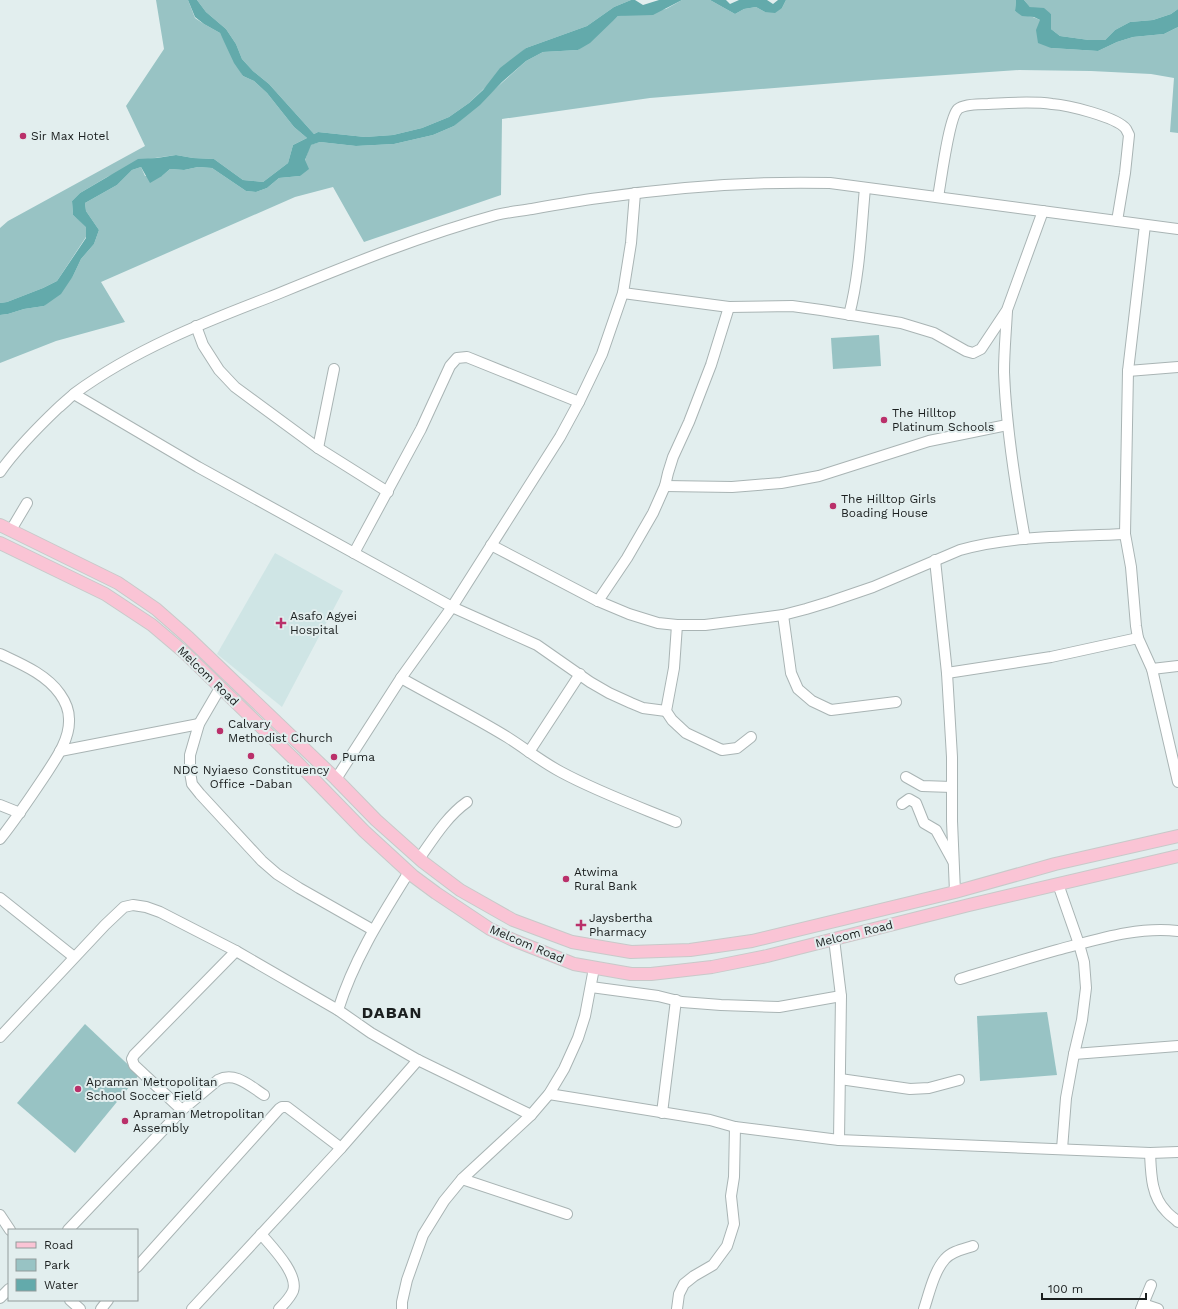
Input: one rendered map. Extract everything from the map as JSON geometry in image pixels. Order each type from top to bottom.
[{"type":"main road","points":[[5,527],[118,583],[156,609],[189,638],[336,779],[376,820],[418,858],[460,890],[513,920],[572,942],[631,952],[690,950],[752,941],[955,892],[1055,864],[1178,836]]},
{"type":"main road","name":"Melcom Road","points":[[0,543],[105,594],[152,625],[185,653],[294,759],[364,831],[409,872],[447,901],[490,929],[513,940],[574,964],[631,974],[651,974],[712,967],[767,956],[969,905],[1178,856]]},
{"type":"main road","points":[[324,790],[336,779]]},
{"type":"main road","points":[[594,968],[597,947]]},
{"type":"street","points":[[938,197],[950,127],[955,113],[961,106],[1018,103],[1052,104],[1076,108],[1101,116],[1120,124],[1126,130],[1128,135],[1125,173],[1117,221]]},
{"type":"street","points":[[0,472],[12,455],[41,423],[74,394],[124,363],[163,342],[196,326],[376,255],[439,233],[498,215],[573,201],[635,193],[759,183],[830,183],[1178,229]]},
{"type":"street","points":[[850,315],[855,294],[858,270],[865,188]]},
{"type":"street","points":[[336,779],[401,678],[452,607],[560,437],[579,402],[602,354],[623,294],[631,243],[635,193]]},
{"type":"street","points":[[623,294],[730,306],[792,306],[901,323],[934,333],[966,351],[973,353],[981,349],[1007,310],[1043,211]]},
{"type":"street","points":[[1145,225],[1128,371],[1125,534],[1131,568],[1138,638],[1152,669],[1178,782]]},
{"type":"street","points":[[598,601],[627,558],[653,513],[666,486],[671,463],[711,365],[730,306]]},
{"type":"street","points":[[1007,310],[1004,370],[1007,425],[1025,539]]},
{"type":"street","points":[[196,326],[203,345],[219,370],[235,387],[318,448],[388,492]]},
{"type":"street","points":[[354,553],[421,429],[450,366],[457,358],[467,357],[579,402]]},
{"type":"street","points":[[1128,371],[1178,367]]},
{"type":"street","points":[[318,448],[334,369]]},
{"type":"street","points":[[74,394],[198,467],[452,607],[506,633],[537,645],[557,660],[609,693],[643,708],[666,711]]},
{"type":"street","points":[[666,486],[732,487],[781,483],[819,476],[929,441],[1007,425]]},
{"type":"street","points":[[5,527],[27,503]]},
{"type":"street","points":[[491,545],[598,601],[629,614],[658,623],[677,626],[705,625],[783,615],[829,602],[873,587],[935,560],[974,546],[1025,539],[1125,534]]},
{"type":"street","points":[[935,560],[947,673],[955,892]]},
{"type":"street","points":[[783,615],[791,673],[798,689],[812,701],[831,710],[896,702]]},
{"type":"street","points":[[677,626],[674,668],[666,711],[672,720],[686,733],[722,750],[737,748],[751,737]]},
{"type":"street","points":[[947,673],[1051,657],[1138,638]]},
{"type":"street","points":[[0,654],[30,668],[48,682],[61,695],[68,708],[70,720],[66,738],[60,751],[20,813],[0,839]]},
{"type":"street","points":[[1152,669],[1178,666]]},
{"type":"street","points":[[529,752],[580,674]]},
{"type":"street","points":[[401,678],[509,738],[548,765],[585,784],[676,822]]},
{"type":"street","points":[[220,688],[199,724],[190,755],[192,784],[262,861],[277,874],[373,930]]},
{"type":"street","points":[[60,751],[199,724]]},
{"type":"street","points":[[906,777],[922,786],[952,787]]},
{"type":"street","points":[[902,804],[909,799],[916,803],[924,823],[936,830],[954,863]]},
{"type":"street","points":[[418,858],[458,808],[467,802]]},
{"type":"street","points":[[0,805],[20,813]]},
{"type":"street","points":[[338,1010],[348,980],[373,930],[409,872]]},
{"type":"street","points":[[1058,884],[1080,944],[1084,962],[1086,988],[1082,1020],[1066,1098],[1062,1149]]},
{"type":"street","points":[[0,898],[74,957]]},
{"type":"street","points":[[0,1037],[104,925],[124,907],[133,905],[146,907],[160,912],[236,951],[338,1010],[371,1033],[418,1060],[531,1115]]},
{"type":"street","points":[[960,980],[1031,957],[1120,934],[1146,931],[1178,932]]},
{"type":"street","points":[[834,939],[841,996],[839,1140]]},
{"type":"street","points":[[182,1110],[134,1065],[132,1059],[134,1055],[236,951]]},
{"type":"street","points":[[402,1309],[407,1280],[423,1235],[444,1201],[462,1179],[531,1115],[549,1094],[564,1069],[578,1038],[585,1016],[594,968]]},
{"type":"street","points":[[591,987],[721,1006],[779,1008],[841,996]]},
{"type":"street","points":[[662,1112],[676,1000]]},
{"type":"street","points":[[1074,1054],[1178,1046]]},
{"type":"street","points":[[192,1309],[341,1148],[418,1060]]},
{"type":"street","points":[[69,1229],[182,1110],[218,1080],[224,1076],[242,1080],[264,1094]]},
{"type":"street","points":[[840,1079],[910,1089],[929,1088],[959,1080]]},
{"type":"street","points":[[549,1094],[710,1120],[735,1127],[839,1140],[1150,1153],[1178,1152]]},
{"type":"street","points":[[138,1266],[282,1107],[287,1107],[341,1148]]},
{"type":"street","points":[[677,1309],[679,1294],[684,1284],[694,1276],[713,1265],[727,1246],[734,1224],[731,1196],[734,1177],[735,1127]]},
{"type":"street","points":[[1150,1153],[1151,1176],[1155,1194],[1165,1210],[1178,1222]]},
{"type":"street","points":[[462,1179],[567,1214]]},
{"type":"street","points":[[0,1215],[9,1229]]},
{"type":"street","points":[[261,1234],[287,1267],[294,1286],[293,1292],[279,1309]]},
{"type":"street","points":[[924,1309],[933,1280],[945,1259],[957,1250],[973,1246]]},
{"type":"street","points":[[1151,1285],[1142,1306],[1158,1309]]},
{"type":"street","points":[[0,1298],[8,1290]]},
{"type":"street","points":[[71,1301],[80,1309]]},
{"type":"street","points":[[101,1309],[107,1301]]},
{"type":"shaded area","name":"Asafo Agyei Hospital","points":[[275,553],[343,591],[282,707],[217,654]]},
{"type":"green space","points":[[156,0],[188,0],[195,18],[220,33],[243,76],[254,81],[267,93],[294,127],[307,138],[293,145],[288,163],[263,182],[243,180],[214,159],[193,158],[176,155],[148,159],[107,177],[80,193],[72,201],[73,215],[87,227],[86,237],[57,281],[7,302],[0,303],[0,228],[8,221],[145,146],[126,106],[164,49]]},
{"type":"green space","points":[[197,0],[631,0],[614,7],[587,26],[526,48],[469,103],[449,117],[422,128],[393,135],[365,137],[318,132],[314,134],[269,84],[253,71],[242,59],[236,44],[226,29],[206,12]]},
{"type":"green space","points":[[682,0],[710,0],[735,14],[744,9],[756,7],[765,12],[782,8],[786,0],[1016,0],[1015,11],[1040,20],[1051,48],[1098,51],[1117,42],[1133,37],[1164,34],[1178,27],[1178,133],[1170,132],[1174,78],[1151,74],[1091,71],[1019,70],[650,98],[502,119],[501,195],[364,242],[333,187],[295,197],[101,282],[125,322],[56,341],[0,363],[0,315],[44,306],[73,276],[81,259],[94,244],[99,230],[86,211],[85,203],[117,185],[132,170],[141,167],[145,176],[162,176],[170,169],[184,170],[198,167],[212,168],[246,191],[256,192],[267,188],[279,178],[300,176],[310,145],[320,142],[356,146],[394,144],[433,135],[454,126],[526,61],[543,52],[578,50],[618,16],[666,9]]},
{"type":"green space","points":[[1024,0],[1178,0],[1178,9],[1171,14],[1153,20],[1130,22],[1115,30],[1105,40],[1089,40],[1060,36],[1051,29],[1051,14],[1030,7]]},
{"type":"green space","points":[[879,335],[881,366],[833,369],[831,338]]},
{"type":"green space","points":[[1047,1012],[1057,1075],[980,1081],[977,1016]]},
{"type":"green space","name":"Apraman Metropolitan School Soccer Field","points":[[85,1024],[139,1075],[75,1153],[17,1103]]},
{"type":"water","points":[[188,0],[197,0],[206,12],[226,29],[236,44],[242,59],[253,71],[269,84],[314,134],[318,132],[365,137],[393,135],[422,128],[449,117],[469,103],[483,90],[500,68],[526,48],[587,26],[614,7],[631,0],[635,0],[643,5],[659,0],[682,0],[653,15],[618,16],[590,43],[578,50],[543,52],[526,61],[502,82],[480,105],[454,126],[433,135],[394,144],[356,146],[320,142],[311,145],[305,160],[309,169],[300,176],[279,178],[267,188],[256,192],[246,191],[212,168],[198,167],[184,170],[170,169],[150,183],[141,167],[132,170],[117,185],[85,203],[86,211],[99,230],[94,244],[81,259],[73,276],[61,294],[44,306],[0,315],[0,303],[7,302],[57,281],[86,238],[86,227],[73,215],[72,201],[80,193],[138,159],[176,155],[193,158],[214,159],[243,180],[263,182],[288,163],[293,145],[307,138],[294,127],[267,93],[254,81],[243,76],[234,63],[220,33],[195,17]]},
{"type":"water","points":[[710,0],[726,0],[730,4],[739,0],[767,0],[773,4],[778,0],[786,0],[782,8],[775,13],[765,12],[756,7],[744,9],[735,14]]},
{"type":"water","points":[[1016,0],[1024,0],[1030,7],[1044,8],[1051,14],[1051,29],[1060,36],[1089,40],[1105,40],[1115,30],[1130,22],[1153,20],[1171,14],[1178,9],[1178,27],[1164,34],[1133,37],[1117,42],[1098,51],[1051,48],[1038,43],[1036,30],[1040,20],[1034,17],[1022,16],[1015,11]]},
{"type":"place","name":"Sir Max Hotel","points":[[23,136]]},
{"type":"place","name":"The Hilltop Platinum Schools","points":[[884,420]]},
{"type":"place","name":"The Hilltop Girls Boading House","points":[[833,506]]},
{"type":"place","name":"Asafo Agyei Hospital","points":[[281,623]]},
{"type":"place","name":"Calvary Methodist Church","points":[[220,731]]},
{"type":"place","name":"NDC Nyiaeso Constituency Office -Daban","points":[[251,756]]},
{"type":"place","name":"Puma","points":[[334,757]]},
{"type":"place","name":"Atwima Rural Bank","points":[[566,879]]},
{"type":"place","name":"Jaysbertha Pharmacy","points":[[581,925]]},
{"type":"place","name":"Apraman Metropolitan School Soccer Field","points":[[78,1089]]},
{"type":"place","name":"Apraman Metropolitan Assembly","points":[[125,1121]]},
{"type":"district","name":"DABAN","points":[[392,1012]]}]
